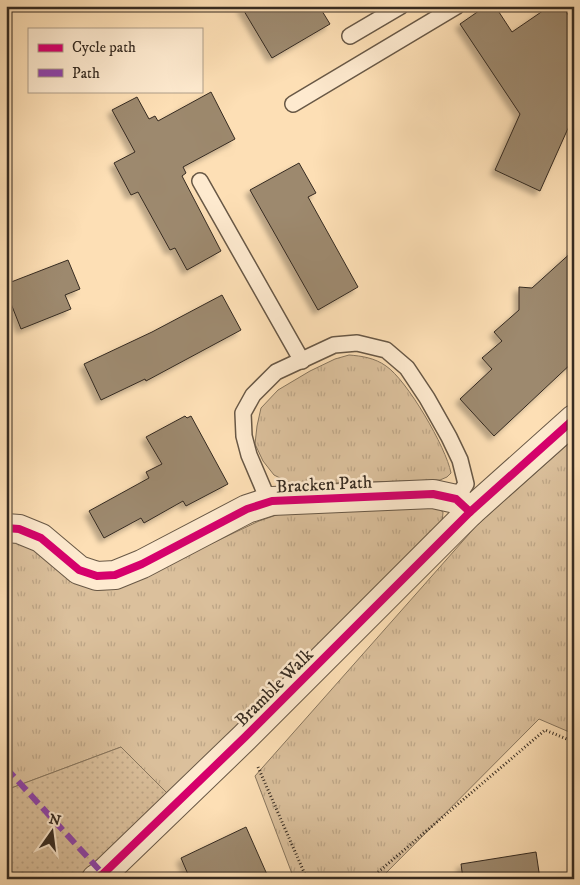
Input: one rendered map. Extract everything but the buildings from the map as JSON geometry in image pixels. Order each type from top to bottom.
[{"type":"street","points":[[463,506],[574,419]]},
{"type":"street","name":"Bracken Path","points":[[6,528],[19,529],[41,538],[79,570],[97,576],[115,575],[142,564],[247,509],[272,501],[433,494],[463,506]]},
{"type":"street","name":"Bramble Walk","points":[[96,879],[245,737],[463,506]]},
{"type":"lane","points":[[350,36],[400,6]]},
{"type":"lane","points":[[293,104],[457,6]]},
{"type":"lane","points":[[200,181],[302,360]]},
{"type":"lane","points":[[269,502],[246,446],[244,436],[243,413],[253,394],[276,372],[334,345],[357,343],[386,350],[407,368],[427,398],[449,436],[460,460],[466,484],[463,506]]},
{"type":"path","points":[[370,879],[545,730],[574,742]]},
{"type":"path","points":[[245,737],[307,879]]},
{"type":"green space","points":[[349,355],[368,358],[382,363],[404,385],[434,431],[442,447],[451,473],[447,477],[440,480],[292,484],[274,475],[263,461],[255,444],[261,408],[278,390],[310,371],[335,359]]},
{"type":"green space","points":[[574,439],[574,734],[539,719],[380,879],[294,879],[255,776],[477,525]]},
{"type":"green space","points":[[432,504],[443,512],[442,524],[434,534],[261,701],[172,798],[121,747],[6,790],[6,541],[28,544],[81,585],[98,590],[116,589],[259,521],[291,510]]},
{"type":"green space","points":[[121,747],[172,798],[80,879],[6,879],[6,790]]},
{"type":"marked path","points":[[6,768],[103,874]]},
{"type":"cycle path","points":[[6,528],[19,529],[41,538],[79,570],[97,576],[115,575],[142,564],[247,509],[272,501],[433,494],[456,499],[470,512],[574,419]]},
{"type":"cycle path","points":[[96,879],[245,737],[470,512]]}]
